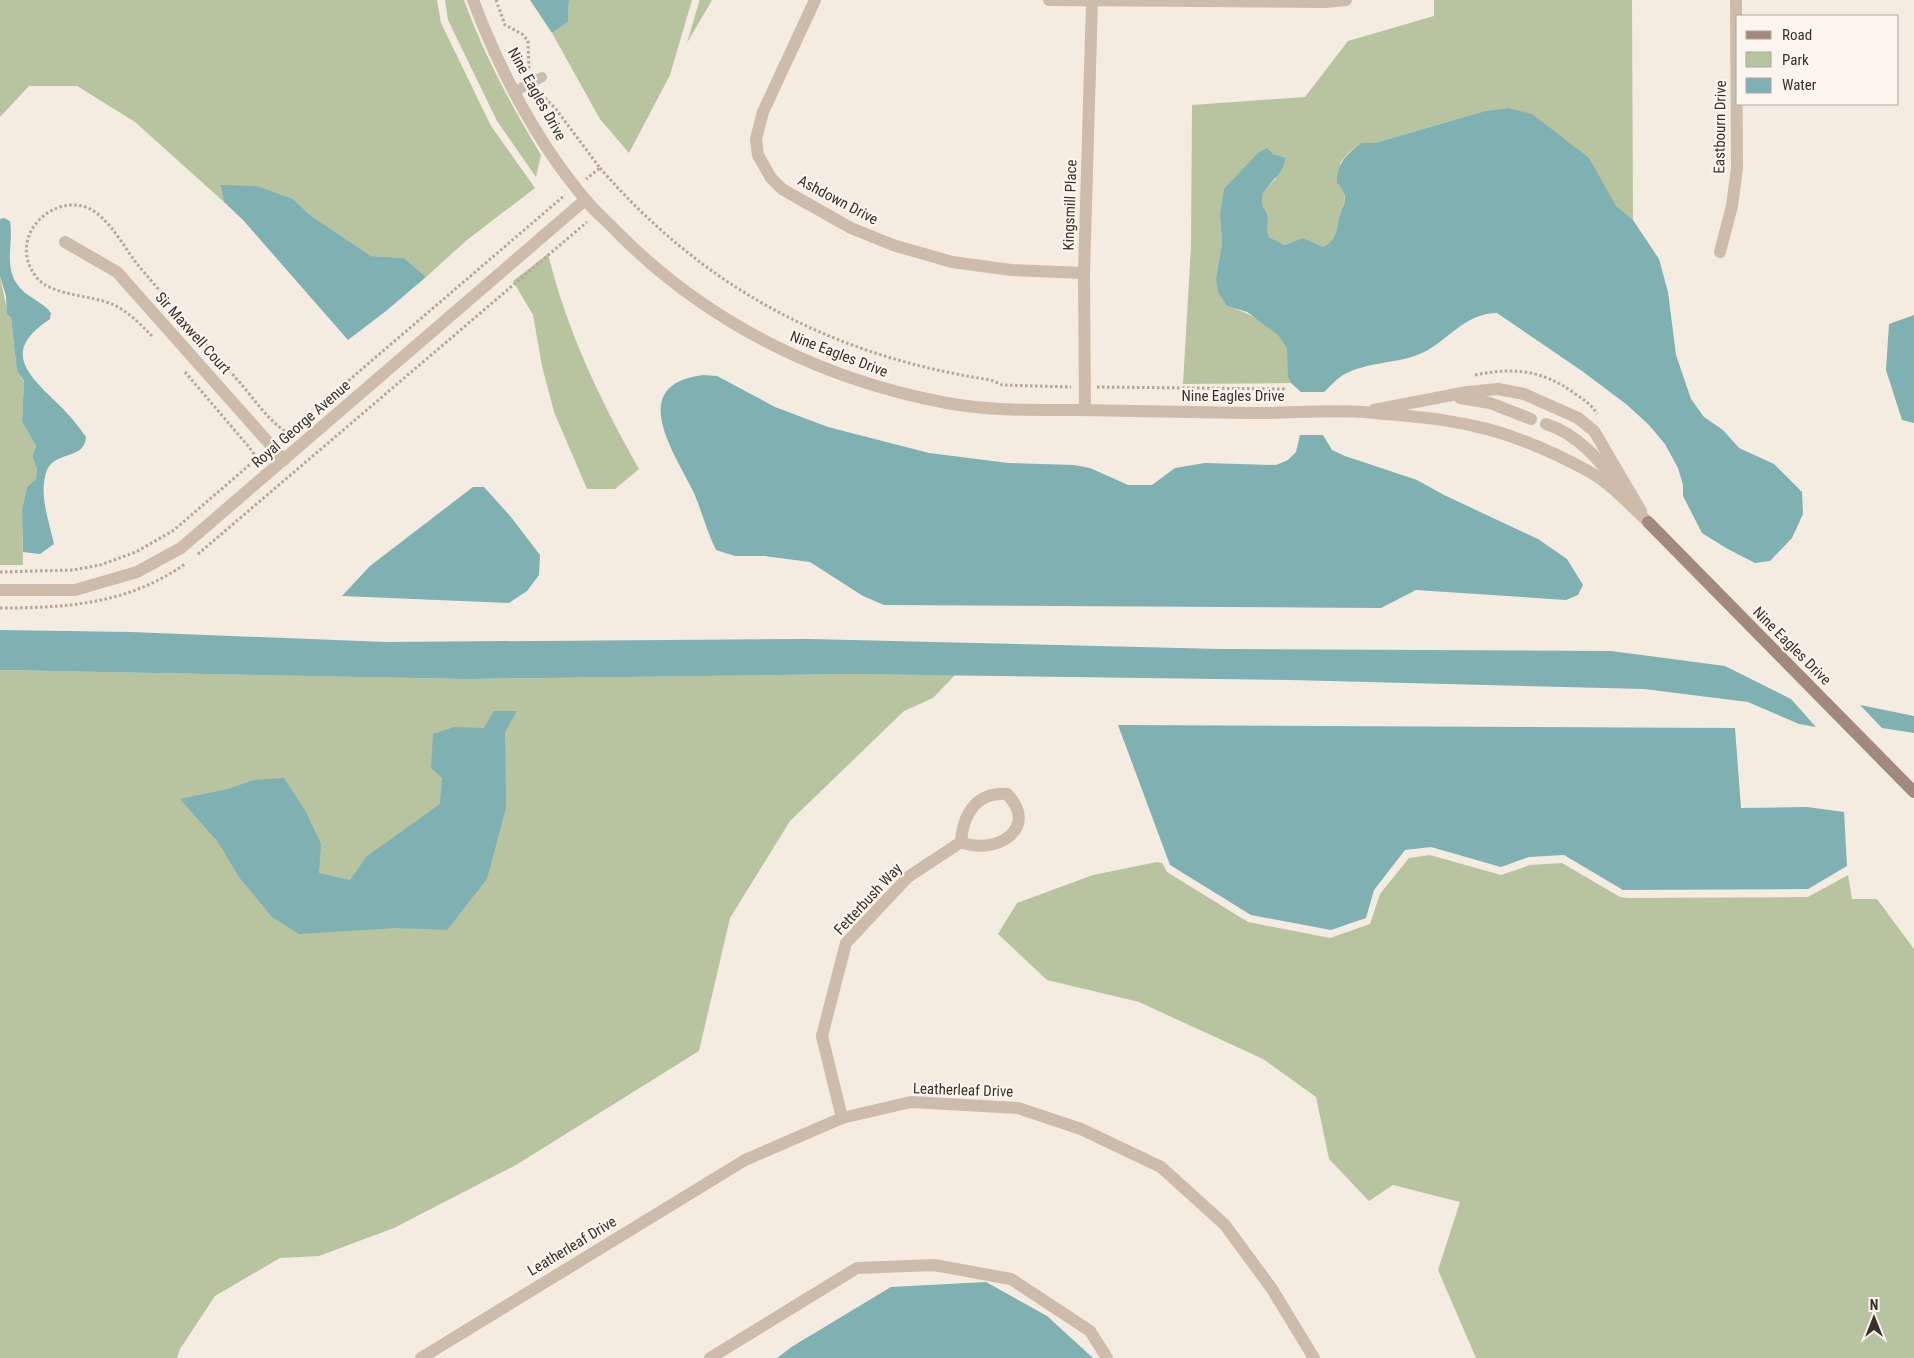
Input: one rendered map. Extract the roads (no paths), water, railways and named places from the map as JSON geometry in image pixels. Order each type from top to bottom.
[{"type":"street","name":"Nine Eagles Drive","points":[[473,0],[496,57],[514,92],[548,149],[585,200],[640,254],[696,300],[770,344],[818,366],[861,382],[950,404],[1000,409],[1251,413],[1361,412],[1452,422],[1500,433],[1592,473],[1648,522],[1914,792]]},
{"type":"street","name":"Ashdown Drive","points":[[814,0],[763,112],[756,139],[758,155],[771,178],[782,189],[851,228],[893,245],[952,262],[1011,270],[1084,273]]},
{"type":"street","points":[[1049,0],[1346,0]]},
{"type":"street","name":"Eastbourn Drive","points":[[1736,0],[1736,15]]},
{"type":"street","name":"Kingsmill Place","points":[[1085,410],[1084,273],[1092,1]]},
{"type":"street","name":"Eastbourn Drive","points":[[1720,252],[1732,206],[1737,168],[1737,105]]},
{"type":"street","name":"Royal George Avenue","points":[[0,590],[75,590],[137,572],[181,548],[585,200]]},
{"type":"street","name":"Sir Maxwell Court","points":[[66,242],[117,272],[284,460]]},
{"type":"street","name":"Nine Eagles Drive","points":[[1361,412],[1498,389],[1524,394],[1578,418],[1594,431],[1648,522]]},
{"type":"street","name":"Nine Eagles Drive","points":[[1448,396],[1490,403],[1531,419]]},
{"type":"street","name":"Nine Eagles Drive","points":[[1546,424],[1558,428],[1576,440],[1602,464],[1648,522]]},
{"type":"street","points":[[994,793],[1007,794],[1014,801],[1018,820],[1016,830],[1011,837],[1001,842],[978,846],[961,842],[967,818],[981,798],[994,793]]},
{"type":"street","name":"Fetterbush Way","points":[[842,1118],[822,1036],[846,943],[908,877],[961,842]]},
{"type":"street","name":"Leatherleaf Drive","points":[[421,1358],[745,1160],[842,1118],[911,1102],[1018,1108],[1082,1128],[1161,1167],[1225,1225],[1272,1289],[1314,1358]]},
{"type":"street","points":[[710,1358],[857,1268],[934,1265],[1011,1279],[1090,1331],[1107,1358]]},
{"type":"lane","points":[[514,92],[538,79]]},
{"type":"water","points":[[530,0],[569,0],[568,22],[552,33]]},
{"type":"water","points":[[1507,108],[1532,114],[1589,158],[1616,206],[1633,220],[1659,259],[1668,292],[1676,355],[1691,399],[1704,417],[1723,430],[1739,448],[1774,464],[1802,492],[1803,514],[1792,538],[1770,561],[1755,563],[1702,533],[1683,496],[1683,485],[1678,468],[1665,444],[1649,425],[1626,404],[1582,371],[1497,313],[1487,314],[1468,321],[1418,355],[1353,370],[1340,377],[1324,392],[1301,392],[1291,383],[1288,377],[1287,348],[1278,335],[1247,312],[1227,306],[1218,292],[1216,278],[1222,243],[1220,216],[1224,189],[1259,152],[1267,148],[1273,154],[1285,158],[1281,171],[1262,196],[1269,237],[1285,245],[1303,238],[1323,247],[1332,241],[1345,201],[1344,192],[1337,183],[1338,170],[1347,155],[1361,143],[1375,143],[1485,111]]},
{"type":"water","points":[[220,185],[256,186],[293,199],[310,215],[371,256],[404,258],[426,277],[348,340],[243,220],[224,202]]},
{"type":"water","points":[[4,218],[10,221],[10,265],[15,281],[21,289],[45,306],[51,313],[50,319],[35,330],[27,341],[23,351],[24,361],[35,380],[68,414],[86,437],[81,449],[56,460],[47,470],[44,497],[54,544],[40,554],[23,552],[22,510],[27,487],[36,479],[37,469],[32,456],[36,446],[22,421],[24,381],[17,371],[11,318],[7,314],[6,296],[0,276],[0,219]]},
{"type":"water","points":[[1914,315],[1914,423],[1902,420],[1886,370],[1889,324]]},
{"type":"water","points":[[703,375],[717,376],[775,407],[828,427],[929,453],[1008,463],[1074,465],[1090,468],[1128,485],[1152,485],[1175,468],[1205,463],[1276,465],[1288,460],[1296,452],[1300,435],[1323,435],[1332,450],[1417,480],[1444,495],[1538,539],[1567,559],[1583,585],[1578,595],[1566,600],[1416,590],[1381,608],[884,605],[863,596],[810,562],[764,556],[735,556],[716,550],[694,493],[676,459],[662,423],[661,406],[666,392],[679,381]]},
{"type":"water","points":[[473,487],[484,487],[511,517],[540,555],[539,575],[527,591],[509,603],[342,596],[370,566]]},
{"type":"water","points":[[0,630],[131,632],[385,642],[808,639],[1219,649],[1611,651],[1725,666],[1791,699],[1816,727],[1799,724],[1748,702],[1644,689],[1290,680],[853,674],[466,679],[0,670]]},
{"type":"water","points":[[1860,705],[1914,716],[1914,733],[1882,728]]},
{"type":"water","points":[[494,711],[517,711],[505,732],[506,808],[487,879],[447,930],[396,928],[299,934],[272,917],[239,877],[218,842],[180,799],[228,789],[254,780],[284,778],[306,812],[321,844],[319,873],[350,880],[367,856],[440,804],[442,778],[431,768],[433,734],[454,727],[484,728]]},
{"type":"water","points":[[1118,725],[1735,728],[1741,808],[1807,807],[1844,812],[1847,866],[1808,889],[1623,890],[1564,855],[1529,857],[1501,867],[1431,847],[1405,850],[1374,890],[1366,918],[1331,930],[1251,915],[1170,865]]},
{"type":"water","points":[[986,1282],[1047,1316],[1093,1358],[777,1358],[793,1346],[891,1287]]}]
